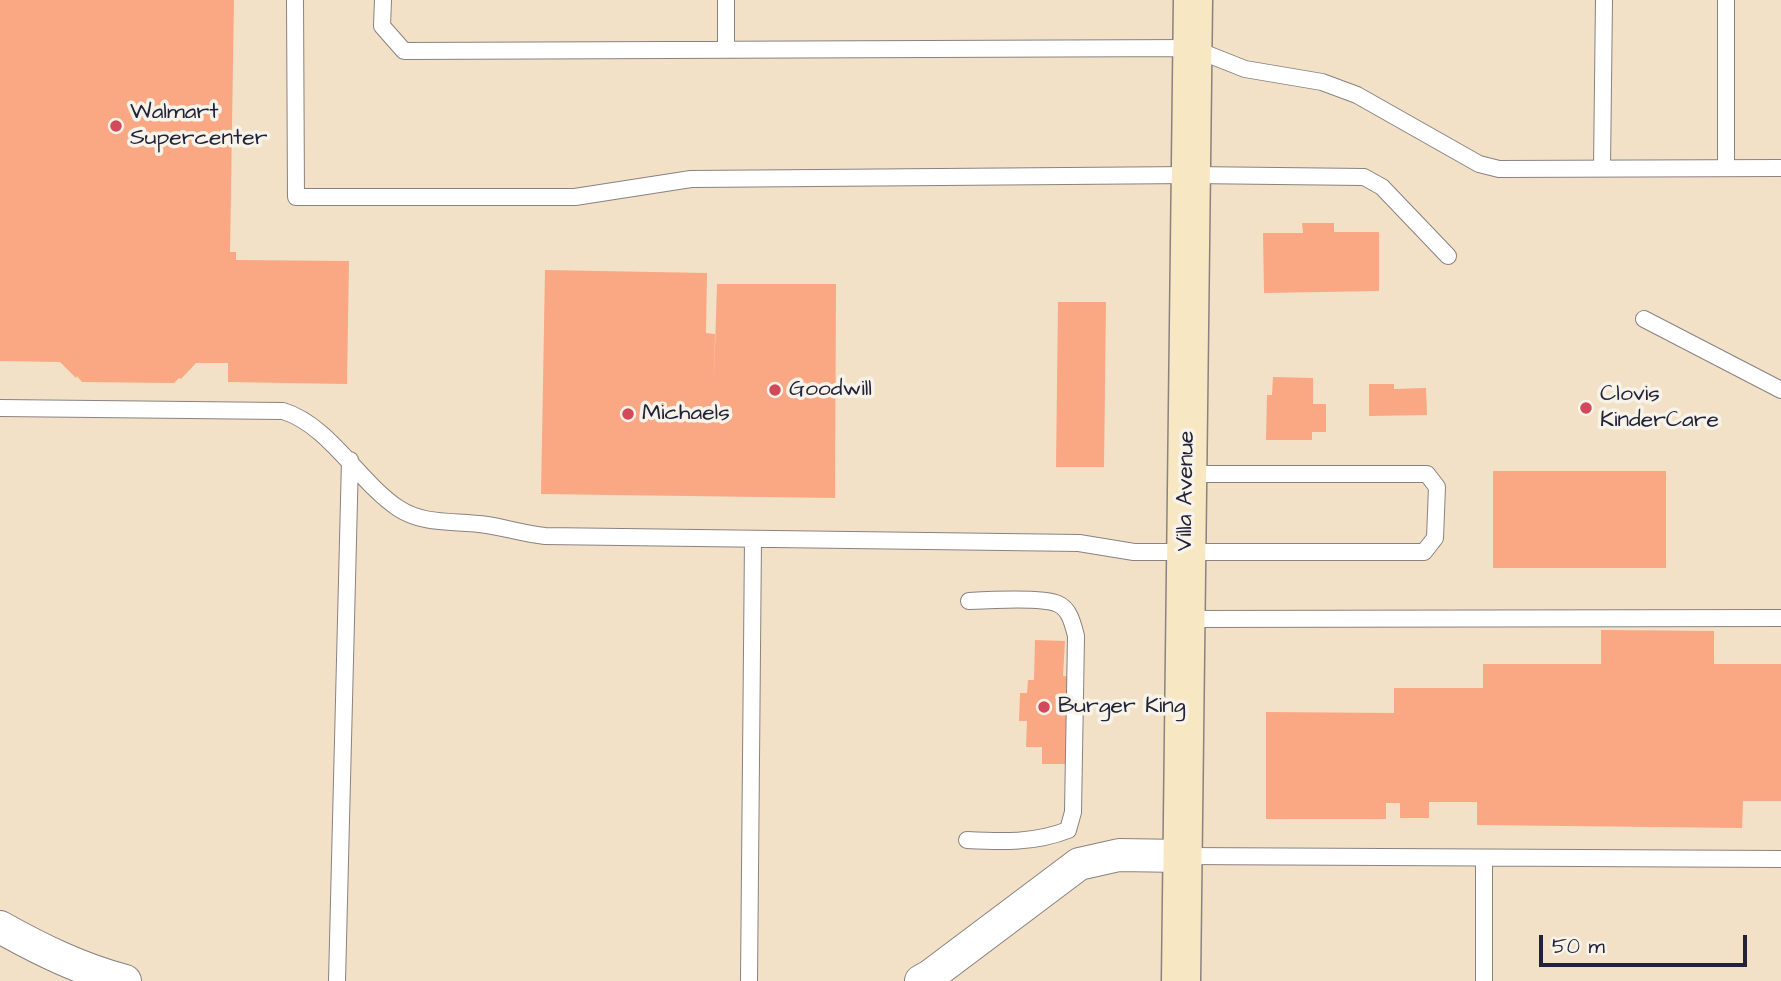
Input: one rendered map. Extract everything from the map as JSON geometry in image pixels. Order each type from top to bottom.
[{"type":"main road","name":"Villa Avenue","points":[[1181,981],[1193,0]]},
{"type":"street","points":[[920,981],[1079,864],[1119,855],[1183,856]]},
{"type":"street","points":[[0,927],[44,952],[81,968],[125,981]]},
{"type":"lane","points":[[295,0],[296,197],[575,197],[691,179],[1191,175],[1364,177],[1382,187],[1448,256]]},
{"type":"lane","points":[[383,0],[382,26],[404,51],[1192,48],[1245,69],[1322,82],[1345,91],[1479,164],[1499,169],[1781,168]]},
{"type":"lane","points":[[726,0],[726,50]]},
{"type":"lane","points":[[1602,167],[1604,0]]},
{"type":"lane","points":[[1726,0],[1726,168]]},
{"type":"lane","points":[[1644,319],[1781,390]]},
{"type":"lane","points":[[0,408],[283,411],[302,419],[350,460],[383,497],[410,515],[430,520],[483,524],[545,536],[1079,543],[1134,552],[1186,553],[1424,552],[1435,538],[1437,487],[1427,474],[1187,474]]},
{"type":"lane","points":[[337,981],[350,460]]},
{"type":"lane","points":[[749,981],[753,539]]},
{"type":"lane","points":[[967,840],[1021,841],[1050,837],[1068,830],[1073,811],[1076,636],[1070,616],[1058,603],[1024,600],[970,601]]},
{"type":"lane","points":[[1185,619],[1781,618]]},
{"type":"lane","points":[[1183,856],[1781,859]]},
{"type":"lane","points":[[1484,858],[1484,981]]},
{"type":"building","name":"Walmart Supercenter","points":[[0,0],[234,0],[230,252],[236,252],[236,260],[349,261],[347,384],[228,382],[228,363],[196,363],[174,383],[82,382],[60,362],[0,361]]},
{"type":"building","points":[[1302,223],[1334,223],[1334,232],[1379,232],[1379,291],[1264,293],[1263,233],[1303,233]]},
{"type":"building","points":[[545,270],[707,273],[706,333],[715,334],[714,381],[717,284],[836,284],[835,498],[541,494]]},
{"type":"building","points":[[1058,302],[1106,302],[1104,467],[1056,467]]},
{"type":"building","points":[[1273,377],[1313,378],[1313,404],[1326,404],[1326,432],[1312,432],[1312,440],[1266,440],[1267,395],[1272,395]]},
{"type":"building","points":[[1369,384],[1394,384],[1394,389],[1426,388],[1427,415],[1369,416]]},
{"type":"building","points":[[1493,471],[1666,471],[1666,568],[1493,568]]},
{"type":"building","points":[[1601,630],[1714,631],[1714,664],[1781,664],[1781,801],[1743,801],[1742,828],[1477,825],[1477,802],[1429,802],[1429,818],[1400,818],[1400,803],[1386,803],[1386,819],[1266,819],[1266,712],[1394,713],[1394,688],[1483,688],[1483,664],[1601,664]]},
{"type":"building","name":"Burger King","points":[[1035,640],[1065,641],[1063,676],[1070,677],[1067,764],[1042,764],[1042,747],[1026,747],[1027,721],[1019,721],[1020,693],[1027,693],[1028,680],[1034,680]]},
{"type":"place","name":"Walmart Supercenter","points":[[116,126]]},
{"type":"place","name":"Goodwill","points":[[775,390]]},
{"type":"place","name":"Clovis KinderCare","points":[[1586,408]]},
{"type":"place","name":"Michaels","points":[[628,414]]},
{"type":"place","name":"Burger King","points":[[1044,707]]}]
